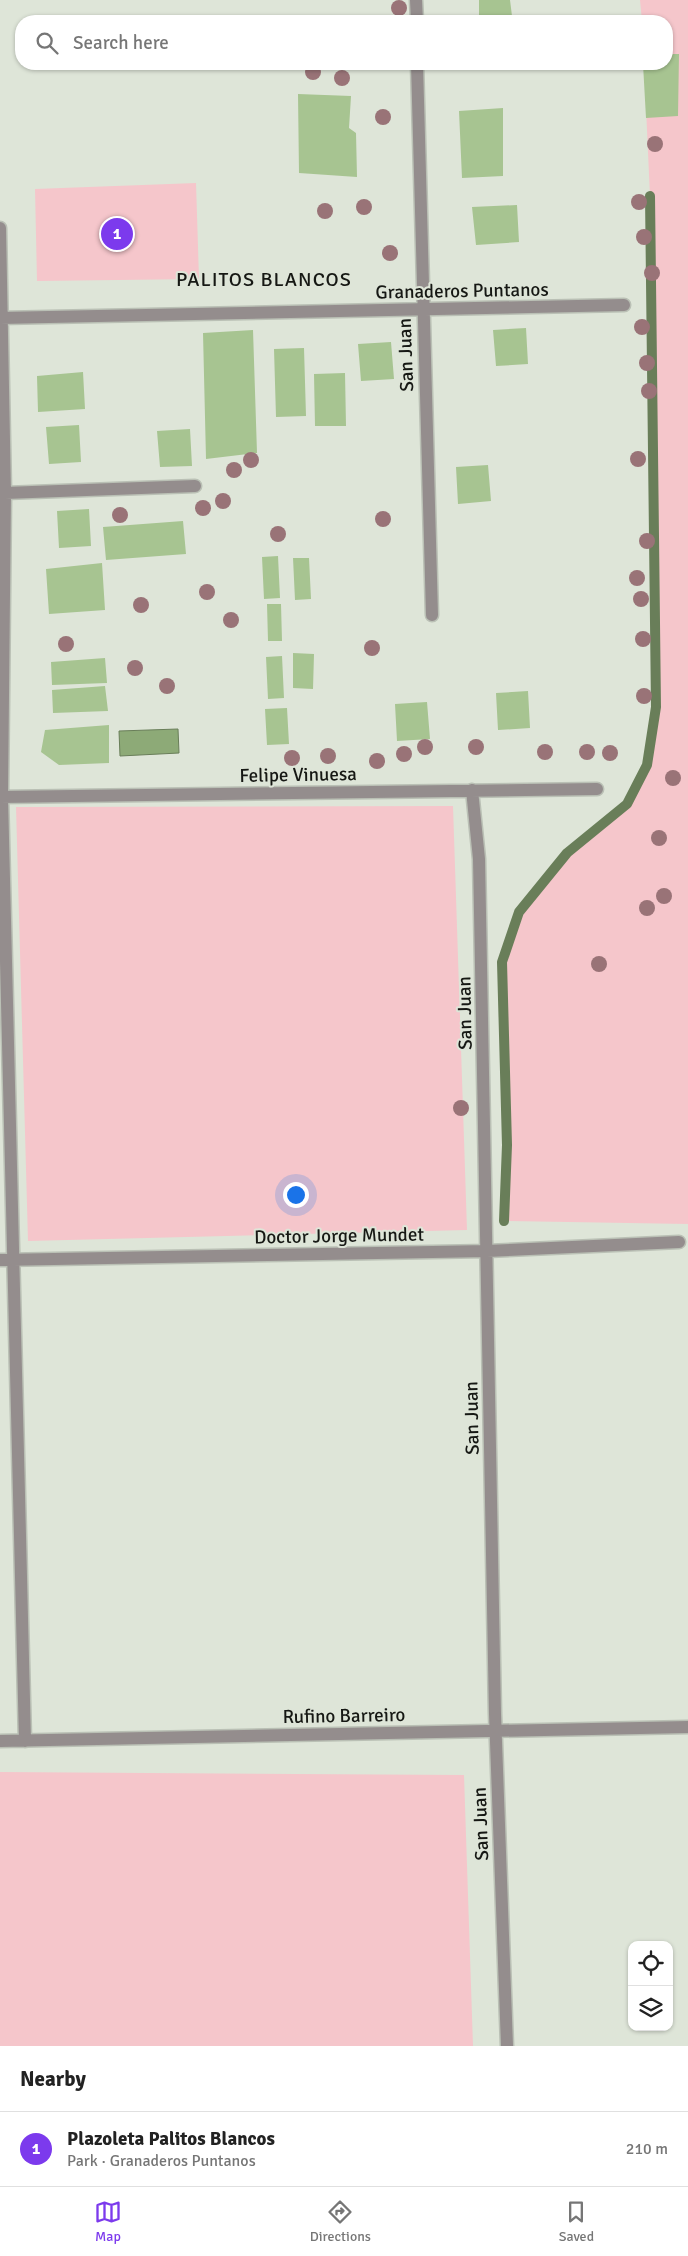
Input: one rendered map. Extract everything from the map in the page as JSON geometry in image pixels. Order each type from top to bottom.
[{"type":"street","points":[[416,0],[416,15]]},
{"type":"street","name":"San Juan","points":[[417,70],[432,615]]},
{"type":"street","points":[[0,228],[5,493],[1,797],[25,1740]]},
{"type":"street","name":"Granaderos Puntanos","points":[[1,317],[624,305]]},
{"type":"street","points":[[5,493],[195,486]]},
{"type":"street","name":"Felipe Vinuesa","points":[[1,797],[597,789]]},
{"type":"street","name":"San Juan","points":[[472,790],[479,859],[495,1731],[507,2046]]},
{"type":"street","name":"Doctor Jorge Mundet","points":[[0,1260],[487,1251],[679,1242]]},
{"type":"street","name":"Rufino Barreiro","points":[[0,1741],[688,1727]]},
{"type":"shaded area","points":[[640,0],[688,0],[688,1224],[504,1221],[507,1145],[502,962],[519,912],[567,853],[627,804],[647,765],[656,707],[650,196],[644,70],[673,70],[673,15],[641,15]]},
{"type":"shaded area","points":[[196,183],[199,279],[37,281],[35,189]]},
{"type":"shaded area","points":[[178,729],[179,753],[120,756],[119,731]]},
{"type":"shaded area","points":[[453,806],[467,1230],[28,1241],[16,807]]},
{"type":"shaded area","points":[[0,1772],[464,1775],[473,2046],[0,2046]]},
{"type":"building","points":[[479,0],[510,0],[512,15],[479,15]]},
{"type":"building","points":[[673,54],[679,54],[678,116],[646,118],[643,70],[673,70]]},
{"type":"building","points":[[298,94],[351,96],[349,128],[356,133],[357,177],[299,173]]},
{"type":"building","points":[[503,108],[503,176],[462,178],[459,111]]},
{"type":"building","points":[[517,205],[519,242],[476,245],[472,207]]},
{"type":"building","points":[[526,328],[528,364],[496,366],[493,330]]},
{"type":"building","points":[[253,330],[257,453],[206,459],[203,333]]},
{"type":"building","points":[[391,342],[394,379],[361,381],[358,344]]},
{"type":"building","points":[[304,348],[306,416],[276,417],[274,349]]},
{"type":"building","points":[[83,372],[85,409],[38,412],[37,376]]},
{"type":"building","points":[[345,373],[346,426],[315,426],[314,374]]},
{"type":"building","points":[[79,425],[81,462],[49,464],[46,427]]},
{"type":"building","points":[[190,429],[192,466],[160,467],[157,431]]},
{"type":"building","points":[[488,465],[491,501],[458,504],[456,467]]},
{"type":"building","points":[[89,509],[91,546],[59,548],[57,511]]},
{"type":"building","points":[[183,521],[186,554],[106,560],[103,527]]},
{"type":"building","points":[[278,556],[280,598],[264,599],[262,557]]},
{"type":"building","points":[[293,558],[309,558],[311,599],[295,600]]},
{"type":"building","points":[[102,563],[105,610],[49,614],[46,569]]},
{"type":"building","points":[[267,604],[281,604],[282,641],[268,641]]},
{"type":"building","points":[[293,653],[314,654],[313,689],[293,688]]},
{"type":"building","points":[[282,656],[284,698],[268,699],[266,657]]},
{"type":"building","points":[[105,658],[107,683],[52,685],[51,662]]},
{"type":"building","points":[[105,686],[108,711],[53,713],[52,690]]},
{"type":"building","points":[[528,691],[530,728],[498,730],[496,693]]},
{"type":"building","points":[[427,702],[430,739],[397,741],[395,704]]},
{"type":"building","points":[[287,708],[289,744],[267,745],[265,709]]},
{"type":"building","points":[[109,725],[109,763],[59,765],[41,752],[45,730]]},
{"type":"waterway","points":[[504,1221],[507,1145],[502,962],[519,912],[567,853],[627,804],[647,765],[656,707],[650,196]]},
{"type":"place","name":"Plazoleta Palitos Blancos","points":[[117,234]]},
{"type":"district","name":"PALITOS BLANCOS","points":[[264,279]]}]
